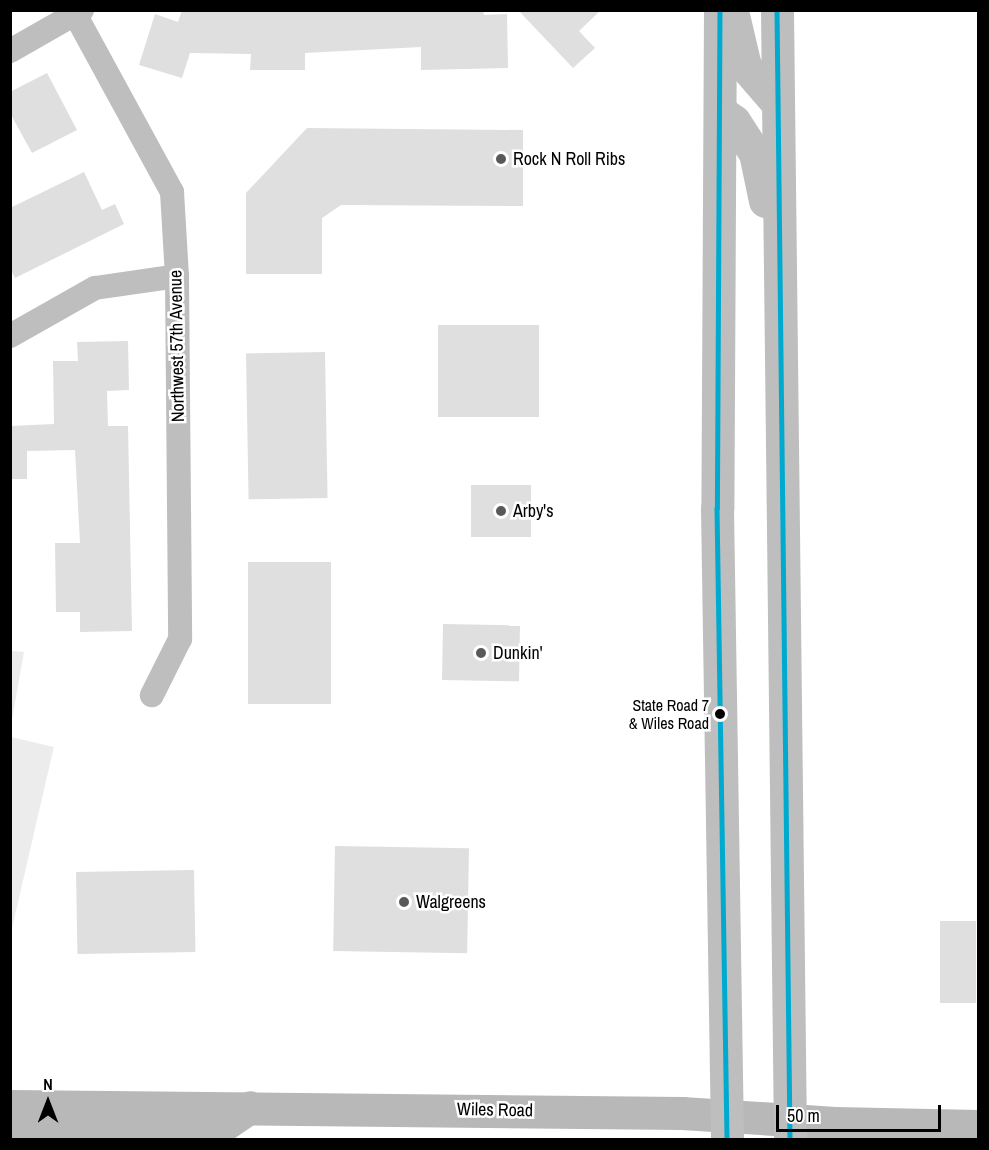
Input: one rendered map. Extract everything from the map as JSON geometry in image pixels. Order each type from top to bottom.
[{"type":"main road","points":[[720,10],[717,508],[727,1128]]},
{"type":"main road","points":[[732,10],[745,66],[764,93],[778,104]]},
{"type":"main road","points":[[777,10],[790,1130]]},
{"type":"main road","points":[[720,111],[734,121],[754,153],[780,264]]},
{"type":"main road","name":"Wiles Road","points":[[10,1106],[250,1107],[790,1130],[978,1126]]},
{"type":"main road","points":[[10,1129],[215,1131],[250,1107]]},
{"type":"street","points":[[10,51],[79,12]]},
{"type":"street","name":"Northwest 57th Avenue","points":[[79,12],[172,192],[177,276],[180,639],[152,695]]},
{"type":"street","points":[[10,336],[95,288],[177,276]]},
{"type":"shaded area","points":[[10,651],[24,652],[11,725]]},
{"type":"shaded area","points":[[11,737],[54,747],[10,937]]},
{"type":"building","points":[[182,10],[483,10],[484,15],[507,14],[508,68],[421,70],[421,47],[305,53],[305,70],[250,70],[251,54],[190,53],[182,78],[139,65],[155,14],[178,22]]},
{"type":"building","points":[[518,10],[601,10],[579,31],[595,48],[573,68]]},
{"type":"building","points":[[47,73],[77,130],[32,153],[10,113],[10,92]]},
{"type":"building","points":[[307,128],[523,130],[523,206],[341,205],[322,218],[322,274],[246,274],[246,193]]},
{"type":"building","points":[[84,172],[102,210],[115,204],[124,224],[15,278],[10,268],[10,208]]},
{"type":"building","points":[[438,325],[539,325],[539,417],[438,417]]},
{"type":"building","points":[[128,341],[129,390],[107,391],[108,426],[128,426],[132,631],[80,632],[80,612],[56,612],[55,543],[80,543],[75,450],[27,451],[27,479],[10,479],[10,426],[54,424],[53,361],[78,361],[77,342]]},
{"type":"building","points":[[325,352],[328,498],[249,499],[246,353]]},
{"type":"building","name":"Arby's","points":[[471,485],[531,485],[531,537],[471,537]]},
{"type":"building","points":[[248,562],[331,562],[331,704],[248,704]]},
{"type":"building","name":"Dunkin'","points":[[443,624],[520,625],[519,681],[442,680]]},
{"type":"building","name":"Walgreens","points":[[335,846],[469,848],[467,953],[333,951]]},
{"type":"building","points":[[194,870],[195,952],[77,954],[76,872]]},
{"type":"building","points":[[940,921],[976,921],[976,1003],[940,1003]]},
{"type":"transit line","points":[[720,10],[717,508],[727,1140]]},
{"type":"transit line","points":[[777,10],[790,1140]]},
{"type":"place","name":"Rock N Roll Ribs","points":[[501,159]]},
{"type":"place","name":"Arby's","points":[[501,511]]},
{"type":"place","name":"Dunkin'","points":[[481,653]]},
{"type":"place","name":"State Road 7 & Wiles Road","points":[[720,714]]},
{"type":"place","name":"Walgreens","points":[[404,902]]}]
